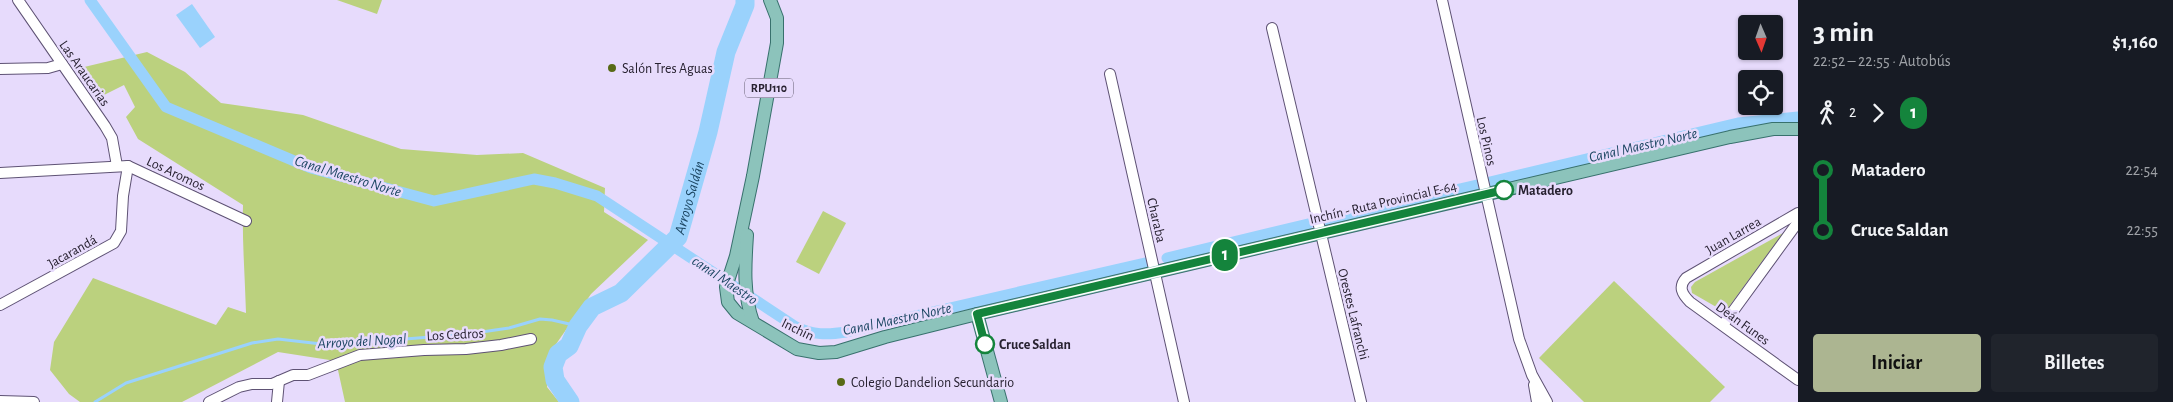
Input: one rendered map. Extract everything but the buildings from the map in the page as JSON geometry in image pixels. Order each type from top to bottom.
[{"type":"main road","name":"RPU110","points":[[753,322],[731,308],[726,295],[728,279],[736,256],[753,176],[777,37],[777,18],[770,0]]},
{"type":"main road","name":"Inchín - Ruta Provincial E-64","points":[[977,314],[1738,135],[1773,129],[1798,129]]},
{"type":"main road","name":"RPU110","points":[[753,176],[746,252],[745,291],[753,322]]},
{"type":"main road","name":"Inchín","points":[[753,322],[797,348],[812,353],[827,353],[977,314]]},
{"type":"main road","points":[[977,314],[1001,402]]},
{"type":"street","name":"Las Araucarias","points":[[18,0],[112,138],[117,166]]},
{"type":"street","name":"Los Pinos","points":[[1442,0],[1519,340],[1532,375],[1547,402]]},
{"type":"street","name":"Orestes Lafranchi","points":[[1272,28],[1319,233],[1361,402]]},
{"type":"street","points":[[0,69],[48,68],[62,64]]},
{"type":"street","name":"Charaba","points":[[1110,74],[1184,402]]},
{"type":"street","name":"Los Aromos","points":[[0,173],[128,166],[246,221]]},
{"type":"street","name":"Jacarandá","points":[[0,305],[104,250],[119,237],[128,166]]},
{"type":"street","name":"Juan Larrea","points":[[1682,283],[1686,278],[1798,213]]},
{"type":"street","points":[[1723,324],[1798,222]]},
{"type":"street","name":"Deán Funes","points":[[1682,283],[1681,289],[1684,296],[1798,380]]},
{"type":"street","name":"Los Cedros","points":[[209,402],[239,387],[252,384],[272,384],[293,376],[308,375],[360,355],[466,349],[530,339]]},
{"type":"street","name":"Los Pinos","points":[[1532,375],[1537,402]]},
{"type":"street","points":[[277,402],[279,381]]},
{"type":"street","points":[[0,401],[34,402]]},
{"type":"green space","points":[[337,0],[382,0],[377,14]]},
{"type":"green space","points":[[147,52],[185,72],[221,103],[303,115],[401,149],[477,155],[523,153],[605,188],[604,212],[648,240],[591,294],[554,347],[547,387],[559,402],[345,402],[336,361],[278,352],[182,402],[80,402],[69,394],[50,370],[54,342],[93,278],[216,325],[228,307],[246,313],[243,205],[138,139],[126,117],[135,107],[124,85],[102,96],[80,68]]},
{"type":"green space","points":[[823,211],[846,223],[819,274],[796,262]]},
{"type":"green space","points":[[1783,233],[1725,312],[1692,293],[1691,287],[1695,282]]},
{"type":"green space","points":[[1614,281],[1725,387],[1710,402],[1584,402],[1539,358]]},
{"type":"water","points":[[192,4],[215,37],[200,48],[176,15]]},
{"type":"waterway","name":"canal Maestro","points":[[90,0],[166,107],[311,168],[434,201],[534,179],[555,183],[597,196],[796,327],[808,332],[826,334],[846,332],[1145,263]]},
{"type":"waterway","name":"Arroyo Saldán","points":[[570,402],[555,380],[553,367],[558,354],[569,346],[578,326],[592,307],[621,293],[678,237],[708,132],[726,52],[745,5],[745,0]]},
{"type":"waterway","name":"Canal Maestro Norte","points":[[1490,182],[1738,123],[1798,117]]},
{"type":"waterway","name":"Canal Maestro Norte","points":[[1325,220],[1477,185]]},
{"type":"waterway","name":"Canal Maestro Norte","points":[[1167,258],[1308,224]]},
{"type":"waterway","name":"Arroyo del Nogal","points":[[95,402],[126,383],[252,343],[278,339],[330,345],[468,334],[509,328],[540,319],[578,326]]},
{"type":"bus line","name":"1","points":[[985,344],[977,314],[1504,190]]},
{"type":"place","name":"Salón Tres Aguas","points":[[612,68]]},
{"type":"place","name":"Matadero","points":[[1504,190]]},
{"type":"place","name":"Cruce Saldan","points":[[985,344]]},
{"type":"place","name":"Colegio Dandelion Secundario","points":[[841,382]]}]
